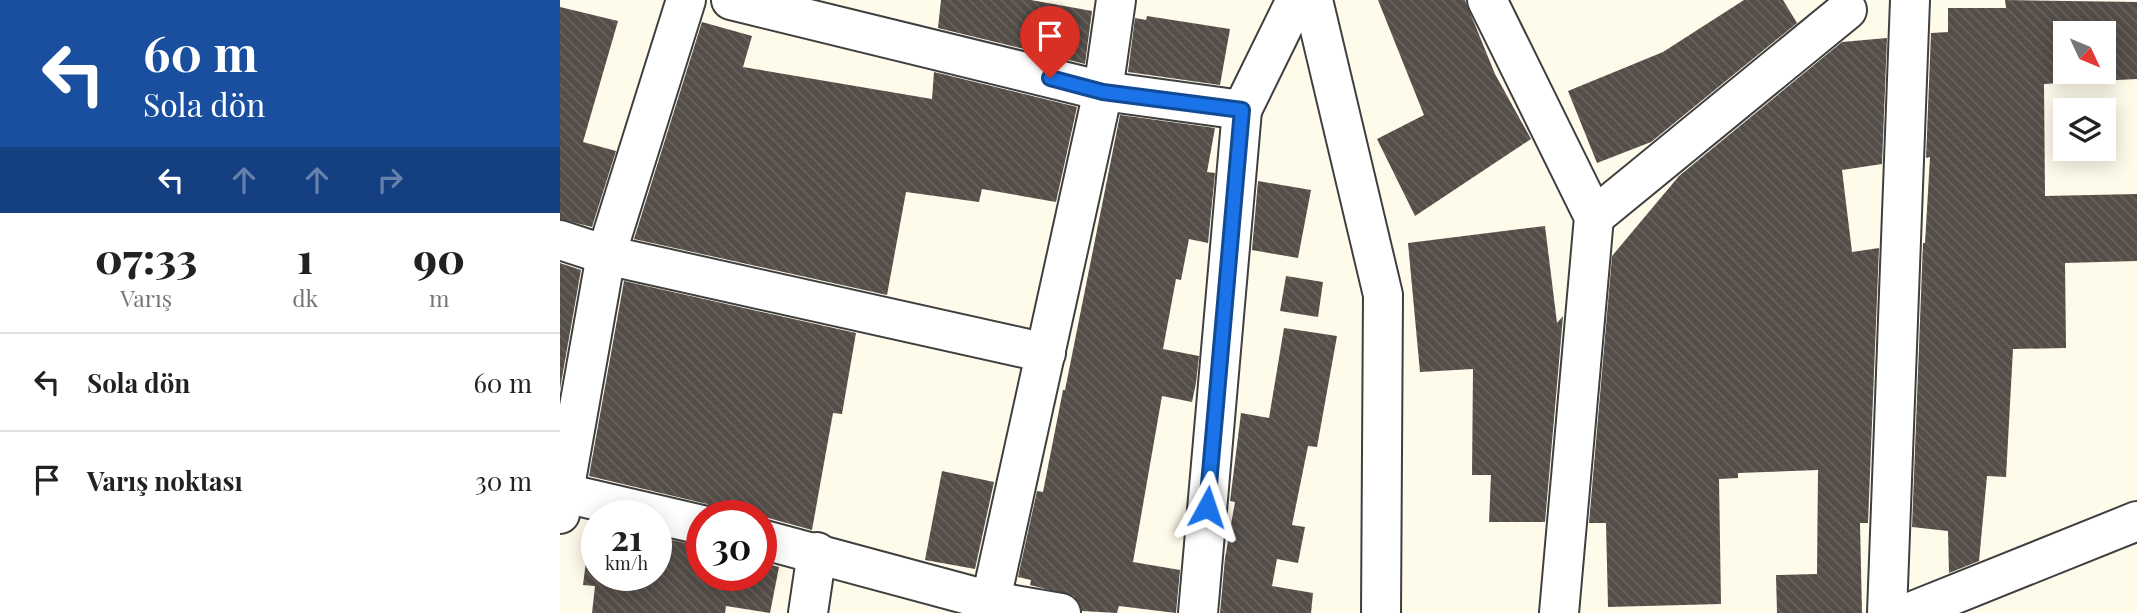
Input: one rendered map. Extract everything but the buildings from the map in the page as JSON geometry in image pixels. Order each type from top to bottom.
[{"type":"street","points":[[686,0],[606,255],[561,500],[686,522]]},
{"type":"street","points":[[731,0],[1103,92],[1242,110]]},
{"type":"street","points":[[989,607],[1103,92],[1116,0]]},
{"type":"street","points":[[1198,613],[1242,110],[1296,0]]},
{"type":"street","points":[[1313,0],[1383,295],[1381,613]]},
{"type":"street","points":[[1487,0],[1594,217],[1559,613]]},
{"type":"street","points":[[1887,613],[1910,0]]},
{"type":"street","points":[[1594,217],[1848,3]]},
{"type":"street","points":[[560,240],[606,255],[1046,353]]},
{"type":"street","points":[[1908,613],[2137,521]]},
{"type":"street","points":[[777,543],[817,552],[989,607],[1061,613]]},
{"type":"street","points":[[808,613],[817,552]]},
{"type":"route","points":[[1050,78],[1103,92],[1242,110],[1207,507]]}]
